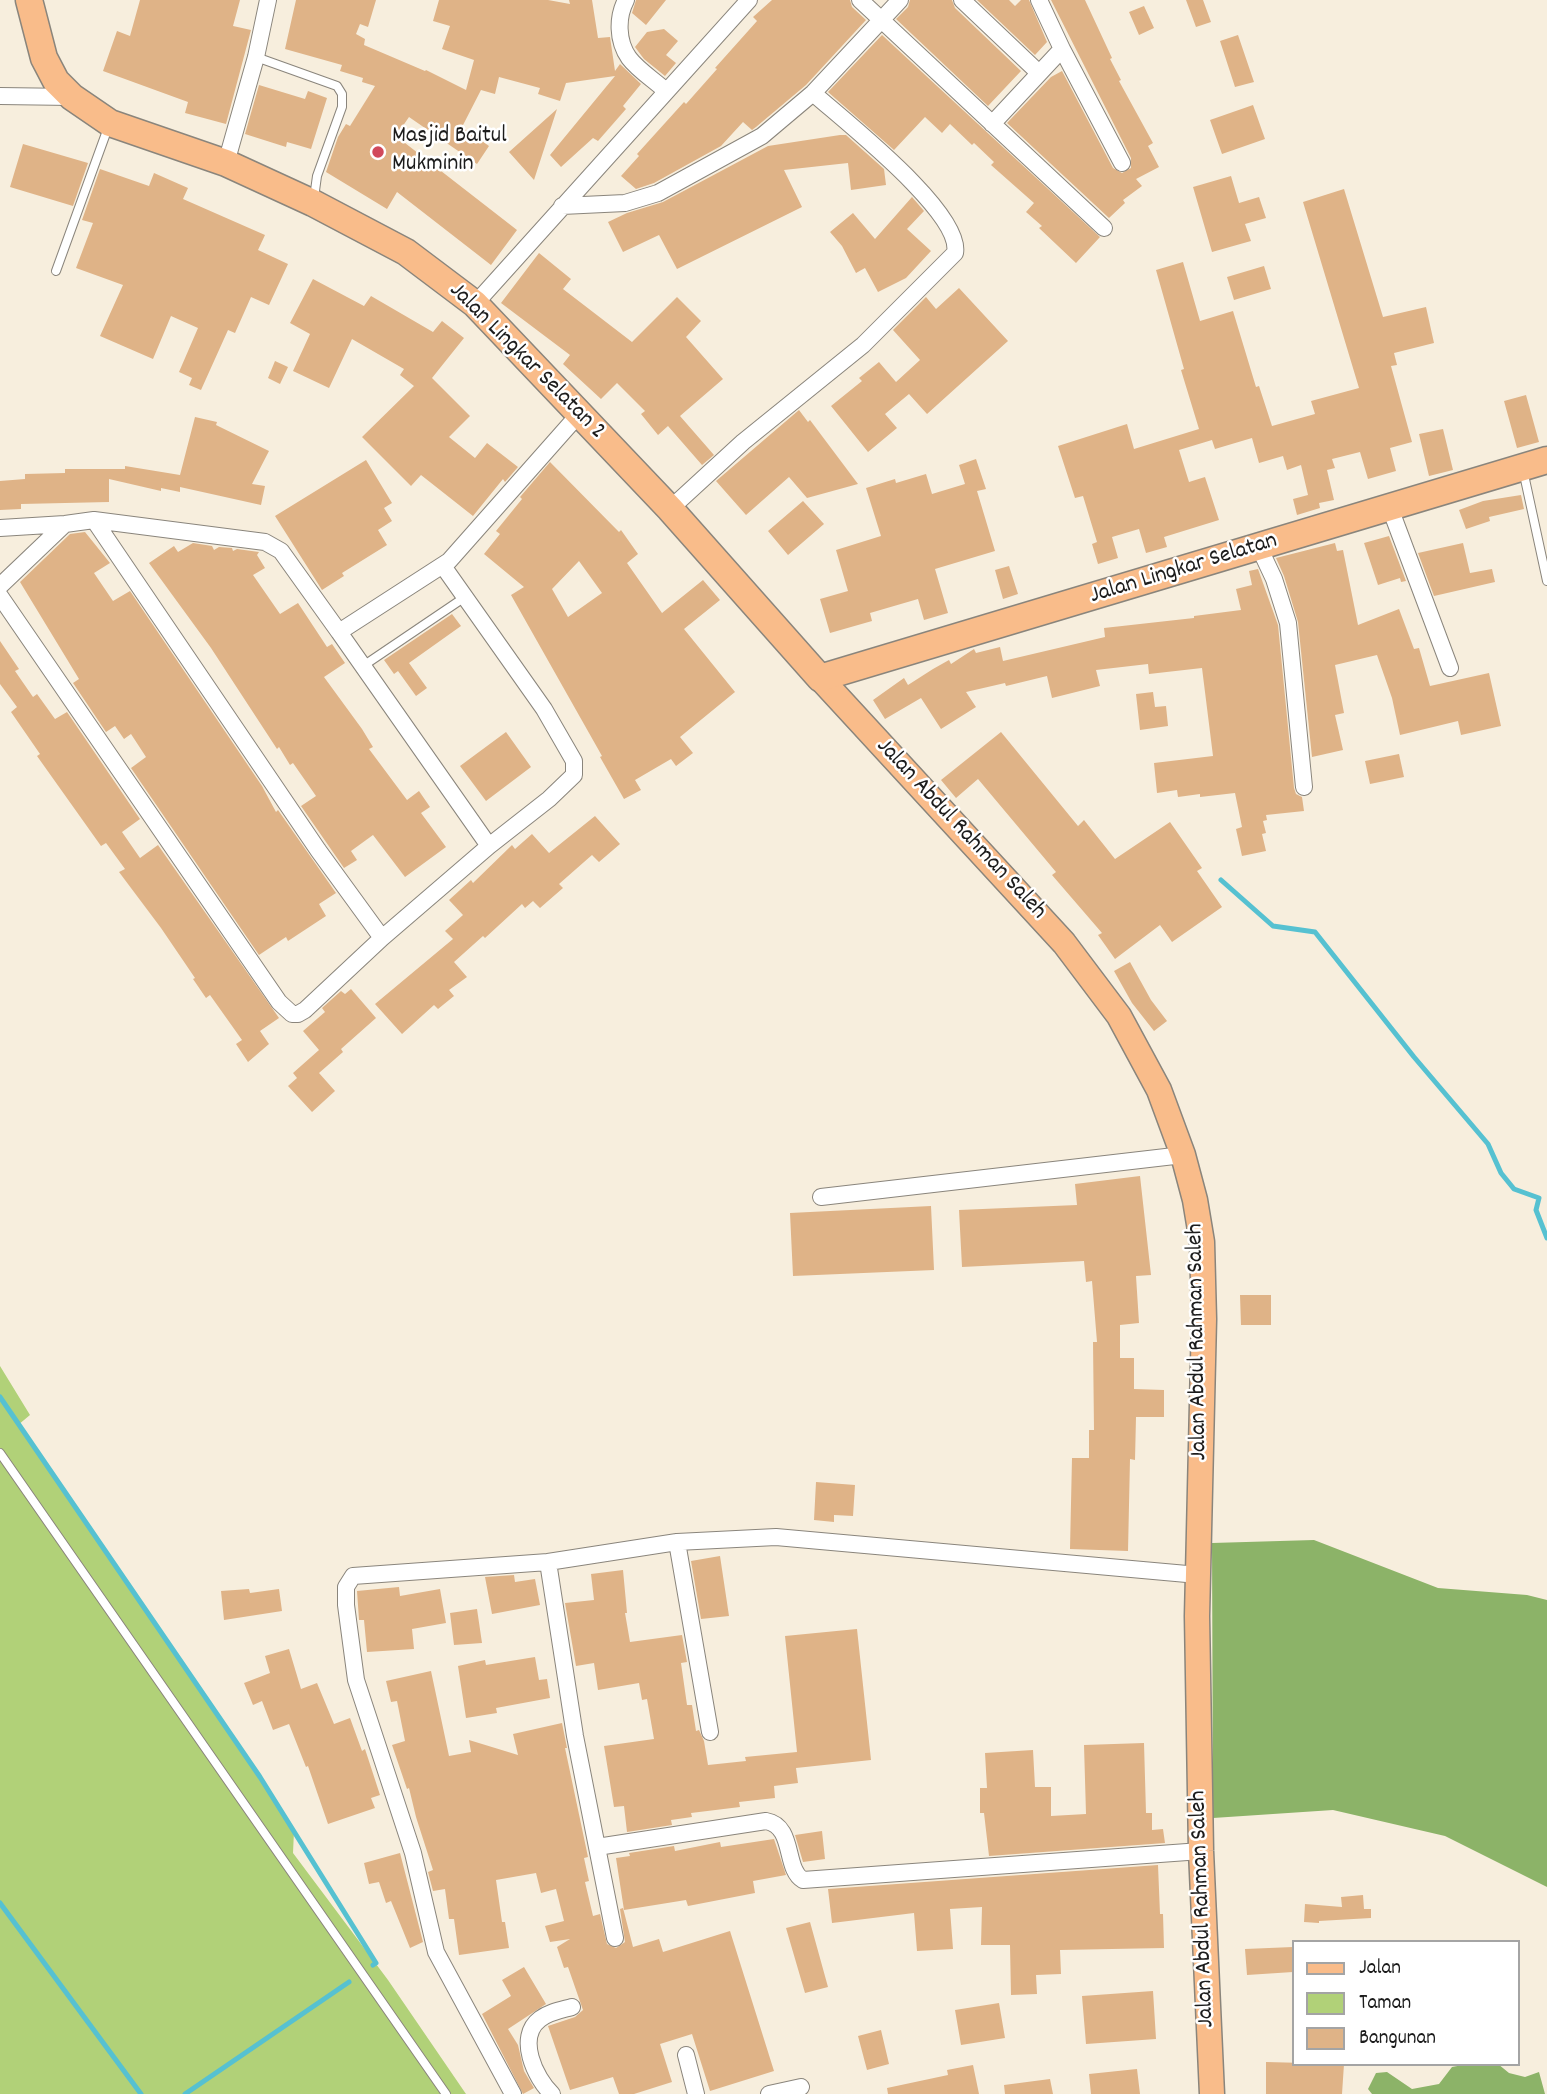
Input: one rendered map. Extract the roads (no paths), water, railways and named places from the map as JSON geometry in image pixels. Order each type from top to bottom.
[{"type":"highway","name":"Jalan Lingkar Selatan 2","points":[[29,0],[44,58],[56,81],[72,97],[110,122],[226,163],[313,203],[406,252],[475,304],[670,509],[820,678]]},
{"type":"highway","name":"Jalan Lingkar Selatan","points":[[820,678],[1534,464]]},
{"type":"main road","name":"Jalan Abdul Rahman Saleh","points":[[820,678],[1072,954],[1119,1016],[1159,1090],[1183,1155],[1195,1200],[1202,1242],[1204,1319],[1198,1575],[1201,1851],[1212,2094]]},
{"type":"street","points":[[226,163],[256,57],[268,0]]},
{"type":"street","points":[[626,0],[619,23],[620,35],[628,57],[666,91]]},
{"type":"street","points":[[475,304],[749,0]]},
{"type":"street","points":[[860,0],[1104,228]]},
{"type":"street","points":[[562,206],[625,203],[658,193],[762,136],[813,93],[901,0]]},
{"type":"street","points":[[962,0],[1039,73]]},
{"type":"street","points":[[1039,0],[1122,163]]},
{"type":"street","points":[[992,124],[1062,49]]},
{"type":"street","points":[[670,509],[743,442],[863,345],[955,253],[955,240],[951,230],[919,188],[813,93]]},
{"type":"street","points":[[0,96],[72,97]]},
{"type":"street","points":[[340,632],[443,566],[580,413]]},
{"type":"street","points":[[1390,508],[1450,668]]},
{"type":"street","points":[[94,520],[318,850],[382,938]]},
{"type":"street","points":[[0,528],[94,520],[265,542],[281,551],[489,846]]},
{"type":"street","points":[[0,586],[65,524]]},
{"type":"street","points":[[1259,547],[1274,579],[1288,623],[1304,787]]},
{"type":"street","points":[[0,596],[285,1009],[292,1014],[298,1014],[489,846],[549,799],[576,770],[574,761],[544,709],[443,566]]},
{"type":"street","points":[[821,1197],[1183,1155]]},
{"type":"street","points":[[513,2094],[436,1952],[413,1853],[356,1680],[346,1605],[346,1587],[353,1576],[548,1562],[677,1542],[776,1537],[1198,1575]]},
{"type":"street","points":[[677,1542],[710,1732]]},
{"type":"street","points":[[548,1562],[575,1736],[615,1938]]},
{"type":"street","points":[[597,1847],[766,1821],[774,1823],[780,1829],[796,1875],[803,1880],[1201,1851]]},
{"type":"street","points":[[552,2094],[539,2076],[530,2056],[530,2030],[549,2014],[572,2007]]},
{"type":"street","points":[[686,2055],[696,2094]]},
{"type":"street","points":[[769,2094],[801,2087]]},
{"type":"lane","points":[[256,57],[337,86],[342,94],[342,107],[317,176],[313,203]]},
{"type":"lane","points":[[56,271],[110,122]]},
{"type":"lane","points":[[1534,464],[1547,581]]},
{"type":"lane","points":[[363,666],[466,597]]},
{"type":"lane","points":[[0,1453],[446,2094]]},
{"type":"waterway","points":[[1221,880],[1273,926],[1315,932],[1414,1057],[1488,1144],[1501,1173],[1514,1189],[1539,1198],[1536,1210],[1547,1238]]},
{"type":"waterway","points":[[0,1397],[260,1777],[376,1963],[373,1965]]},
{"type":"waterway","points":[[0,1903],[141,2094]]},
{"type":"waterway","points":[[185,2094],[349,1982]]},
{"type":"place","name":"Masjid Baitul Mukminin","points":[[378,152]]}]
